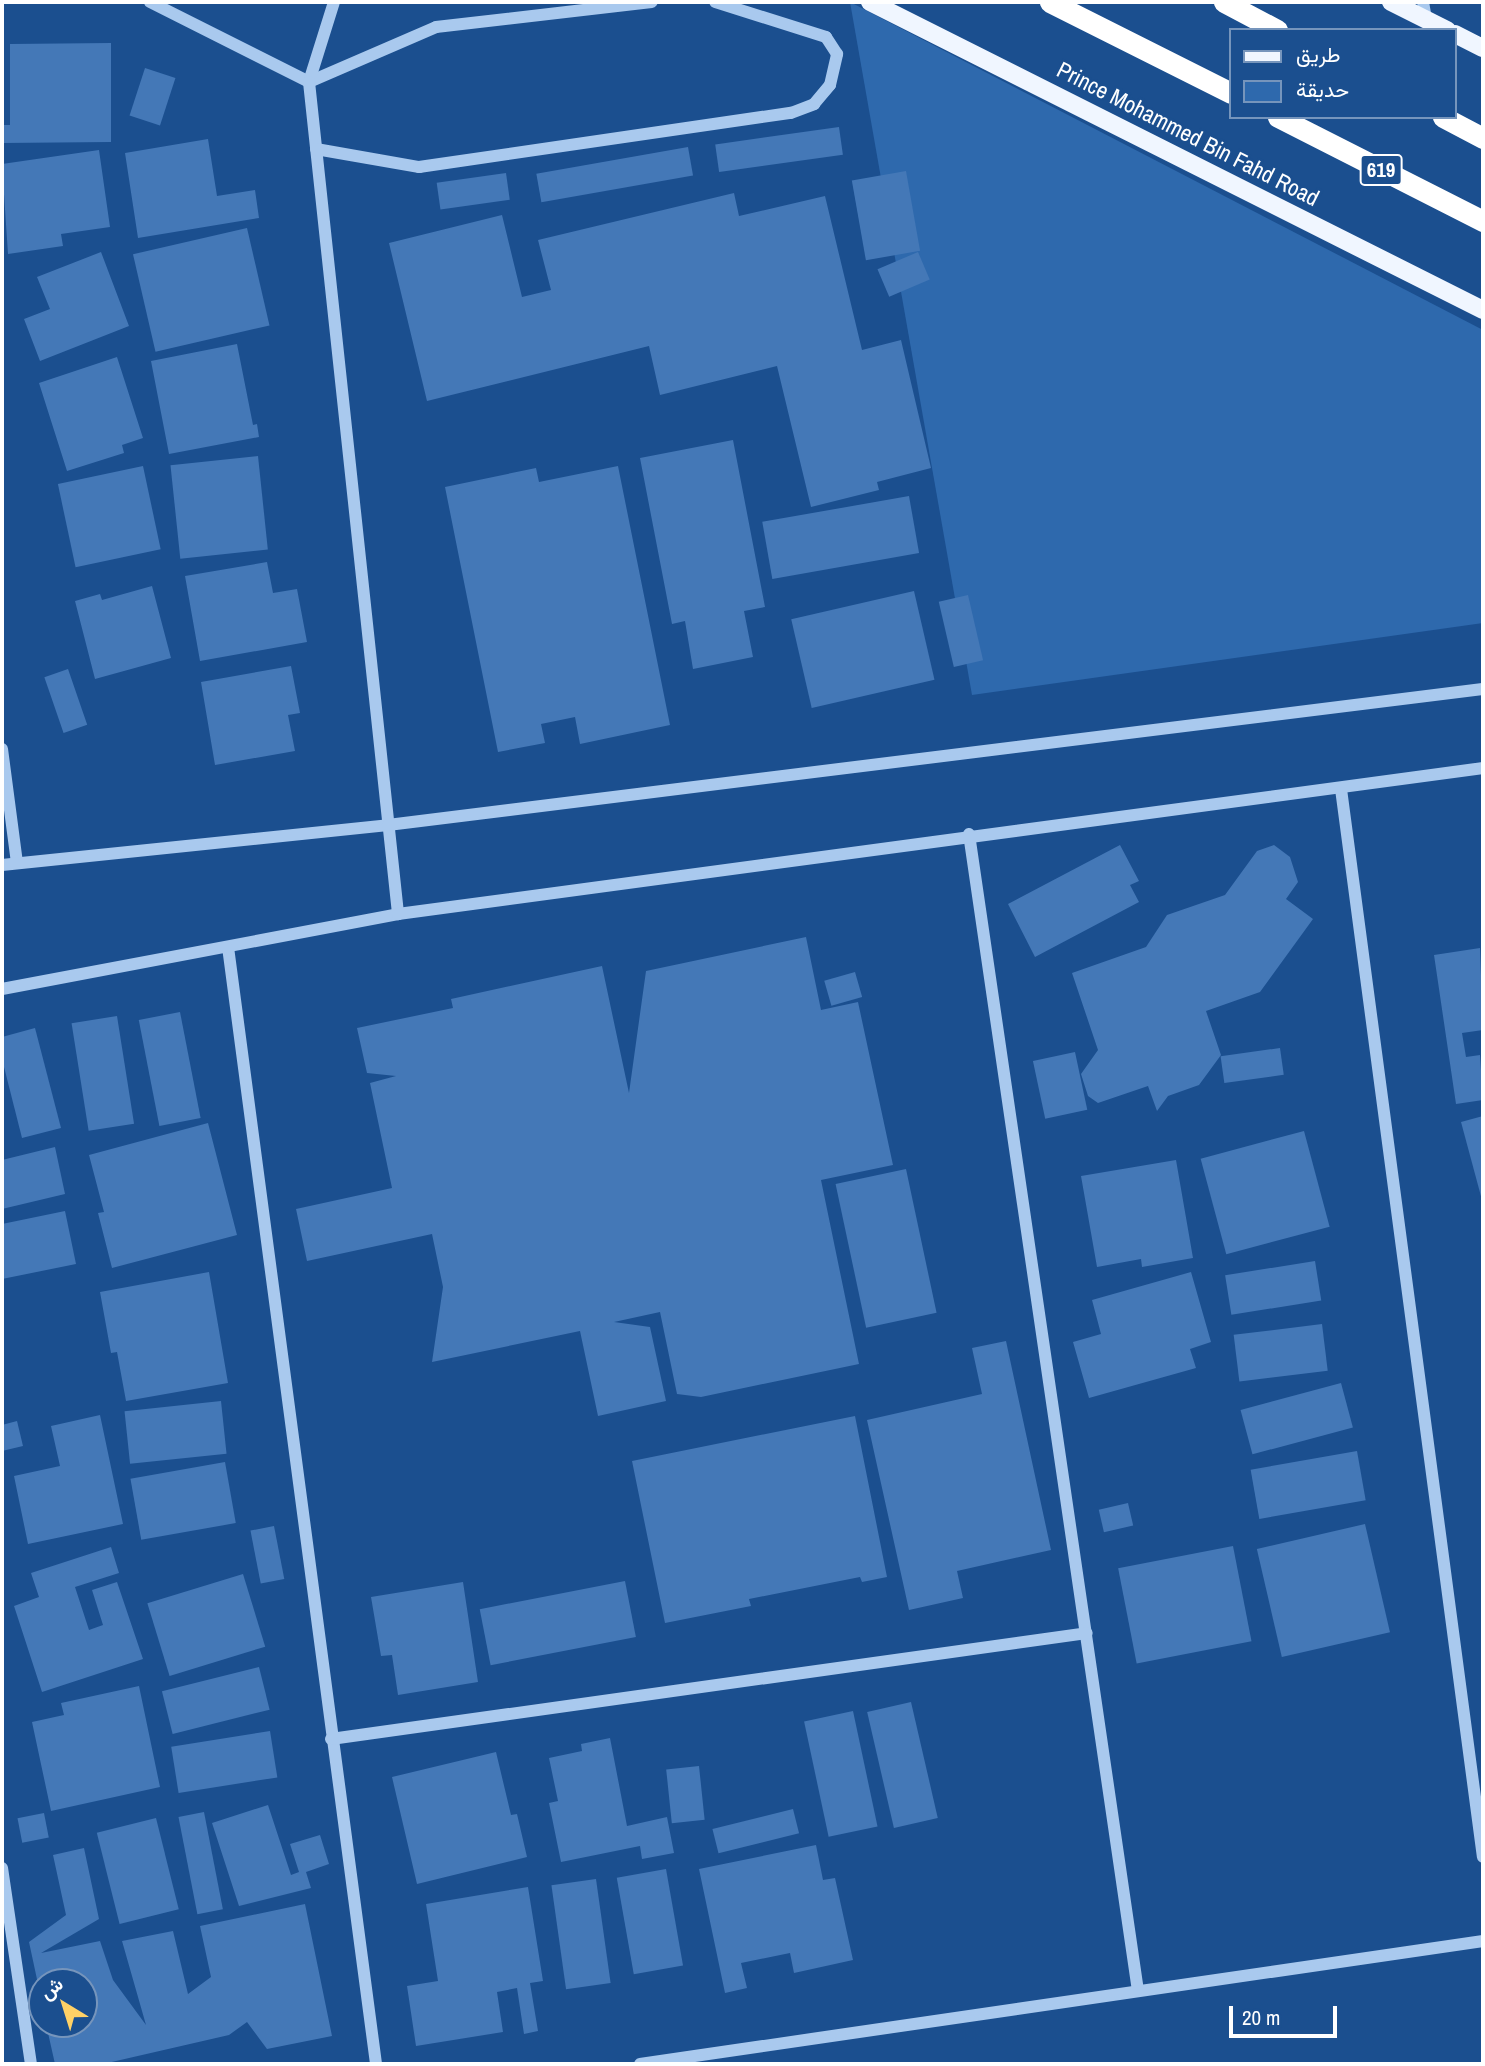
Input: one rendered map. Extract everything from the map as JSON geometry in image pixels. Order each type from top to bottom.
[{"type":"highway","points":[[1050,2],[1230,92]]},
{"type":"highway","points":[[1224,2],[1273,28]]},
{"type":"highway","name":"619","points":[[1282,119],[1483,221]]},
{"type":"highway","points":[[1447,119],[1483,138]]},
{"type":"main road","name":"Prince Mohammed Bin Fahd Road","points":[[870,2],[1483,310]]},
{"type":"main road","points":[[1391,2],[1424,10],[1445,28]]},
{"type":"main road","points":[[1457,35],[1483,48]]},
{"type":"street","points":[[150,2],[309,82]]},
{"type":"street","points":[[334,2],[309,82],[398,914]]},
{"type":"street","points":[[309,82],[436,27],[652,2]]},
{"type":"street","points":[[316,149],[419,167],[791,113],[814,104],[830,85],[837,54],[826,37],[715,2]]},
{"type":"street","points":[[2,865],[388,825],[1483,689]]},
{"type":"street","points":[[2,748],[17,863]]},
{"type":"street","points":[[2,989],[398,914],[969,834],[1341,789],[1483,768]]},
{"type":"street","points":[[1341,789],[1483,1857]]},
{"type":"street","points":[[969,834],[1138,1992]]},
{"type":"street","points":[[228,947],[376,2064]]},
{"type":"street","points":[[331,1739],[1087,1633]]},
{"type":"street","points":[[2,1868],[31,2064]]},
{"type":"street","points":[[640,2064],[1483,1941]]},
{"type":"green space","points":[[850,2],[1483,330],[1483,623],[972,695]]},
{"type":"building","points":[[111,43],[111,142],[2,143],[2,125],[10,125],[10,44]]},
{"type":"building","points":[[145,68],[175,78],[160,125],[130,116]]},
{"type":"building","points":[[839,127],[843,155],[719,172],[715,144]]},
{"type":"building","points":[[208,139],[217,196],[255,190],[259,218],[138,238],[125,153]]},
{"type":"building","points":[[688,147],[693,176],[541,202],[536,174]]},
{"type":"building","points":[[99,150],[110,227],[61,234],[63,246],[8,254],[2,164]]},
{"type":"building","points":[[906,171],[920,251],[866,260],[852,181]]},
{"type":"building","points":[[506,173],[510,200],[440,209],[437,183]]},
{"type":"building","points":[[734,193],[739,216],[825,196],[862,350],[901,340],[931,468],[877,482],[879,490],[811,507],[777,366],[660,395],[649,346],[427,401],[389,243],[502,215],[522,297],[551,290],[538,240]]},
{"type":"building","points":[[247,228],[269,325],[155,352],[133,254]]},
{"type":"building","points":[[101,252],[129,326],[40,361],[24,319],[50,309],[37,277]]},
{"type":"building","points":[[918,252],[930,280],[889,297],[877,269]]},
{"type":"building","points":[[237,344],[253,425],[257,424],[259,437],[169,454],[151,361]]},
{"type":"building","points":[[117,357],[143,438],[122,445],[124,453],[67,471],[39,383]]},
{"type":"building","points":[[733,440],[765,607],[744,611],[753,657],[693,669],[685,621],[672,624],[640,458]]},
{"type":"building","points":[[258,456],[268,549],[180,559],[170,465]]},
{"type":"building","points":[[143,466],[161,549],[76,567],[58,484]]},
{"type":"building","points":[[618,466],[670,725],[580,744],[575,717],[541,724],[545,743],[498,752],[445,487],[536,468],[539,482]]},
{"type":"building","points":[[909,496],[919,553],[772,579],[762,522]]},
{"type":"building","points":[[267,562],[273,593],[297,589],[307,642],[200,661],[185,576]]},
{"type":"building","points":[[152,586],[171,658],[95,679],[75,601],[100,594],[102,600]]},
{"type":"building","points":[[914,591],[934,680],[812,708],[791,619]]},
{"type":"building","points":[[968,595],[983,660],[954,667],[939,602]]},
{"type":"building","points":[[291,666],[300,713],[288,715],[295,751],[215,765],[201,682]]},
{"type":"building","points":[[68,669],[87,725],[64,733],[44,677]]},
{"type":"building","points":[[1120,845],[1139,881],[1130,885],[1139,902],[1035,957],[1008,904]]},
{"type":"building","points":[[1274,845],[1290,857],[1298,882],[1286,899],[1313,919],[1260,992],[1206,1011],[1221,1055],[1199,1085],[1168,1096],[1157,1111],[1148,1086],[1098,1103],[1088,1096],[1081,1074],[1098,1050],[1072,973],[1146,947],[1167,915],[1225,895],[1257,851]]},
{"type":"building","points":[[806,937],[821,1010],[858,1002],[893,1165],[821,1180],[859,1364],[701,1397],[677,1394],[660,1312],[614,1322],[650,1327],[666,1401],[598,1416],[580,1331],[432,1362],[443,1287],[432,1234],[307,1261],[296,1209],[392,1188],[370,1083],[396,1076],[367,1073],[357,1028],[453,1008],[451,999],[602,966],[629,1093],[646,971]]},
{"type":"building","points":[[1480,948],[1483,1030],[1462,1033],[1466,1057],[1480,1055],[1483,1100],[1456,1104],[1434,955]]},
{"type":"building","points":[[855,972],[862,997],[831,1006],[824,981]]},
{"type":"building","points":[[180,1012],[201,1118],[159,1126],[139,1020]]},
{"type":"building","points":[[117,1016],[134,1124],[89,1131],[72,1023]]},
{"type":"building","points":[[35,1028],[61,1128],[22,1138],[2,1059],[2,1037]]},
{"type":"building","points":[[1280,1048],[1284,1075],[1224,1083],[1221,1056]]},
{"type":"building","points":[[1075,1052],[1087,1110],[1045,1119],[1033,1061]]},
{"type":"building","points":[[1483,1116],[1483,1200],[1482,1200],[1461,1122]]},
{"type":"building","points":[[208,1123],[237,1235],[112,1268],[98,1213],[104,1212],[89,1155]]},
{"type":"building","points":[[1304,1131],[1330,1227],[1226,1254],[1201,1159]]},
{"type":"building","points":[[55,1147],[65,1194],[2,1209],[2,1160]]},
{"type":"building","points":[[1176,1160],[1193,1258],[1142,1267],[1141,1259],[1097,1267],[1081,1176]]},
{"type":"building","points":[[906,1169],[937,1313],[866,1328],[836,1184]]},
{"type":"building","points":[[65,1211],[76,1264],[2,1279],[2,1224]]},
{"type":"building","points":[[1315,1261],[1321,1301],[1231,1315],[1225,1275]]},
{"type":"building","points":[[209,1272],[228,1383],[126,1401],[117,1352],[111,1353],[100,1292]]},
{"type":"building","points":[[1191,1272],[1211,1342],[1190,1349],[1196,1368],[1089,1398],[1073,1342],[1101,1334],[1092,1300]]},
{"type":"building","points":[[1322,1324],[1328,1371],[1239,1381],[1234,1335]]},
{"type":"building","points":[[1006,1341],[1051,1550],[957,1571],[963,1598],[909,1610],[867,1420],[982,1394],[972,1348]]},
{"type":"building","points":[[1341,1383],[1353,1427],[1252,1454],[1241,1410]]},
{"type":"building","points":[[221,1401],[227,1454],[130,1464],[125,1411]]},
{"type":"building","points":[[100,1415],[123,1524],[28,1544],[14,1476],[60,1466],[51,1426]]},
{"type":"building","points":[[855,1416],[887,1577],[862,1582],[860,1577],[749,1599],[751,1606],[665,1623],[632,1461]]},
{"type":"building","points":[[17,1421],[23,1446],[2,1451],[2,1425]]},
{"type":"building","points":[[1357,1451],[1366,1500],[1259,1519],[1251,1470]]},
{"type":"building","points":[[225,1462],[236,1523],[141,1540],[130,1479]]},
{"type":"building","points":[[1128,1503],[1133,1525],[1104,1532],[1099,1510]]},
{"type":"building","points":[[1365,1524],[1390,1632],[1282,1657],[1257,1549]]},
{"type":"building","points":[[274,1526],[284,1579],[261,1584],[250,1531]]},
{"type":"building","points":[[1233,1546],[1252,1641],[1137,1664],[1118,1568]]},
{"type":"building","points":[[111,1547],[119,1573],[75,1587],[89,1630],[103,1625],[92,1590],[117,1582],[143,1659],[42,1692],[14,1606],[39,1597],[31,1573]]},
{"type":"building","points":[[243,1574],[265,1647],[170,1676],[147,1603]]},
{"type":"building","points":[[625,1581],[636,1637],[491,1665],[480,1609]]},
{"type":"building","points":[[463,1582],[478,1682],[398,1695],[392,1655],[381,1656],[371,1597]]},
{"type":"building","points":[[259,1667],[270,1710],[173,1734],[162,1691]]},
{"type":"building","points":[[139,1686],[160,1787],[51,1811],[32,1722],[64,1715],[61,1703]]},
{"type":"building","points":[[911,1702],[938,1818],[894,1828],[867,1712]]},
{"type":"building","points":[[853,1711],[878,1826],[829,1837],[804,1721]]},
{"type":"building","points":[[270,1731],[277,1777],[179,1793],[171,1747]]},
{"type":"building","points":[[610,1738],[627,1826],[667,1817],[674,1853],[642,1859],[640,1846],[561,1862],[549,1803],[558,1801],[549,1758],[582,1751],[581,1744]]},
{"type":"building","points":[[496,1752],[511,1815],[517,1814],[527,1857],[417,1884],[392,1777]]},
{"type":"building","points":[[699,1766],[705,1820],[672,1823],[666,1769]]},
{"type":"building","points":[[268,1805],[291,1875],[299,1872],[290,1844],[320,1835],[329,1864],[306,1872],[311,1888],[239,1906],[212,1823]]},
{"type":"building","points":[[793,1809],[799,1833],[719,1853],[712,1829]]},
{"type":"building","points":[[204,1812],[223,1909],[197,1914],[178,1817]]},
{"type":"building","points":[[44,1813],[49,1838],[22,1843],[17,1818]]},
{"type":"building","points":[[156,1818],[179,1909],[120,1924],[97,1833]]},
{"type":"building","points":[[816,1845],[823,1880],[835,1878],[853,1960],[794,1973],[790,1953],[741,1963],[747,1988],[725,1993],[699,1869]]},
{"type":"building","points":[[84,1848],[99,1919],[41,1953],[100,1941],[113,1980],[146,2025],[122,1941],[173,1931],[188,1994],[211,1977],[200,1926],[305,1904],[332,2036],[267,2049],[247,2022],[229,2035],[103,2064],[55,2064],[49,2038],[98,2038],[98,1968],[35,1968],[29,1942],[66,1915],[53,1855]]},
{"type":"building","points":[[666,1869],[683,1966],[634,1974],[617,1878]]},
{"type":"building","points":[[596,1879],[611,1983],[566,1989],[551,1885]]},
{"type":"building","points":[[528,1887],[543,1981],[530,1983],[538,2031],[524,2034],[517,1988],[497,1992],[503,2032],[416,2046],[407,1986],[438,1981],[426,1904]]}]
